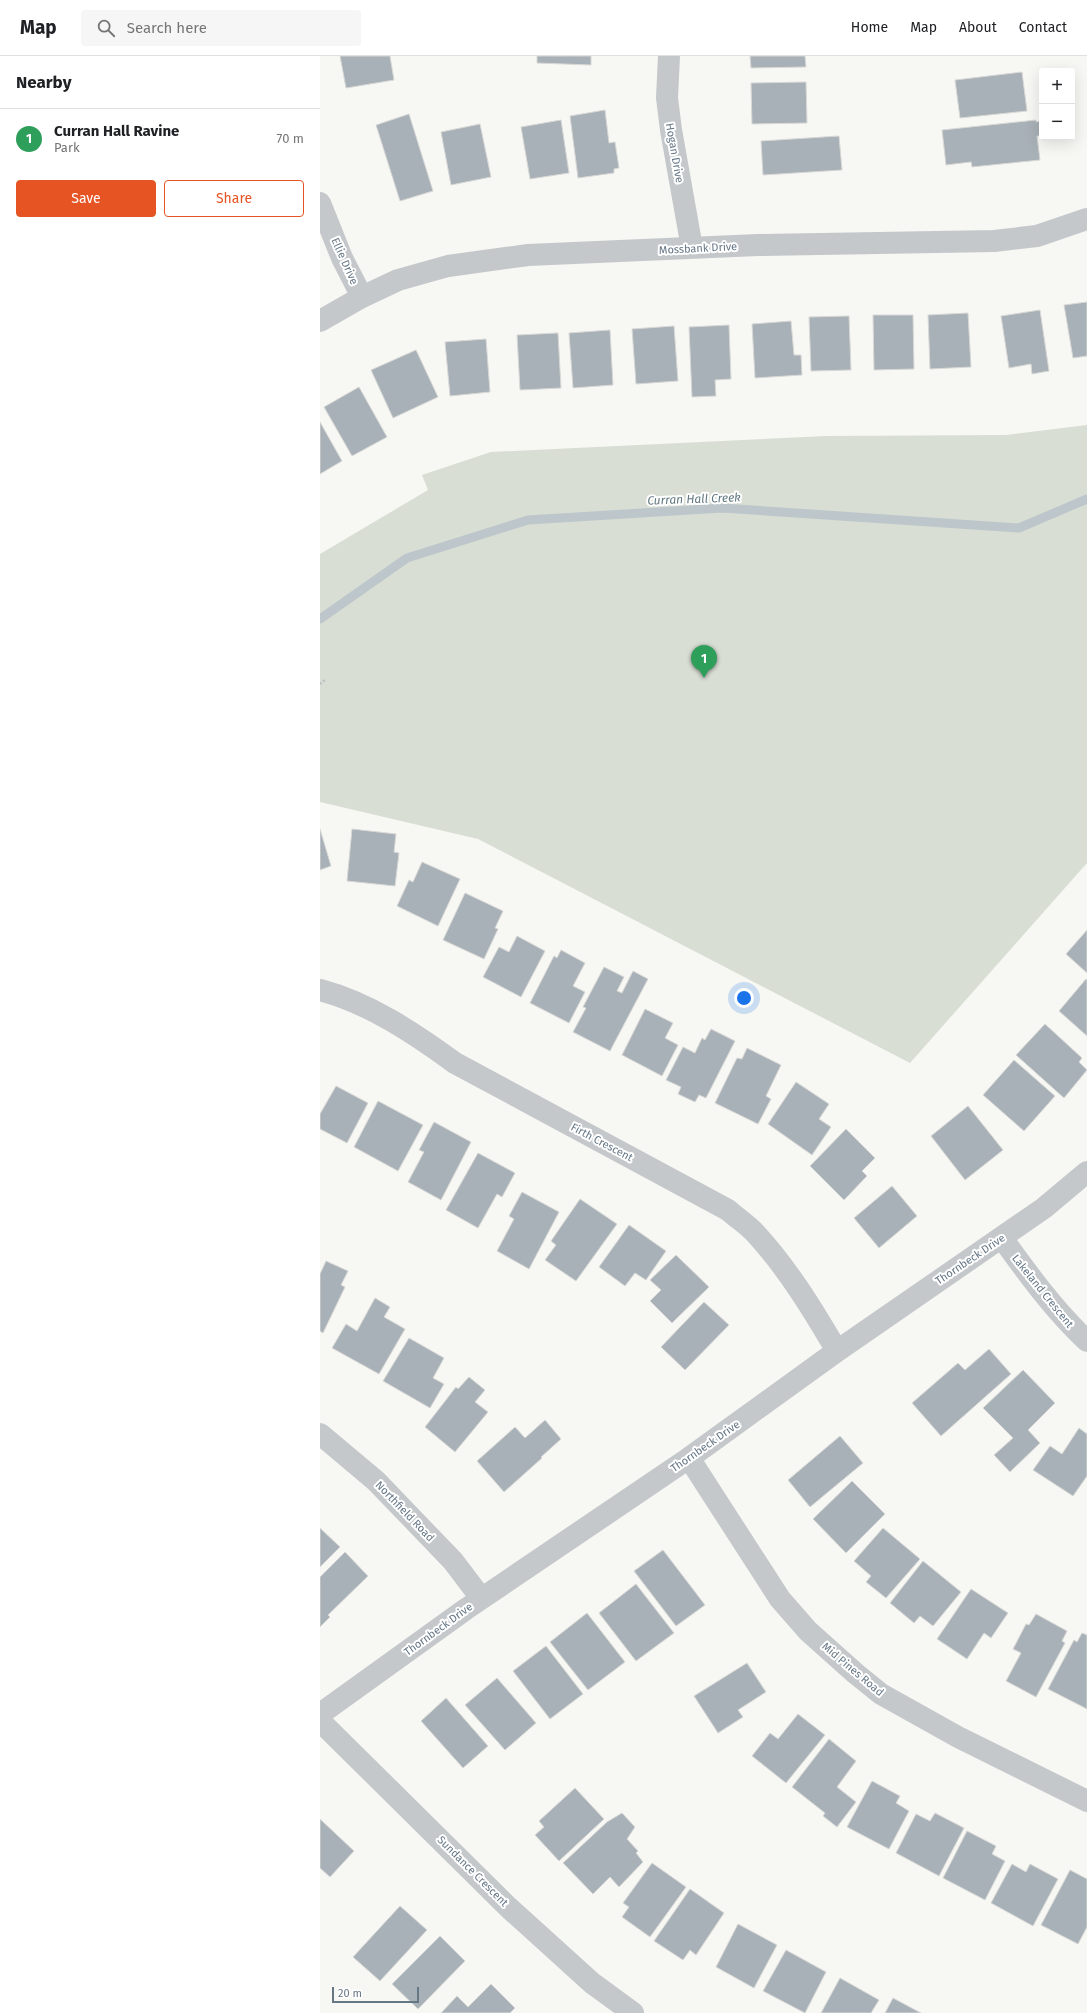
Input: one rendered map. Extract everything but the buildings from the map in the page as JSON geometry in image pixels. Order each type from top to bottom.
[{"type":"street","name":"Hogan Drive","points":[[669,56],[668,98],[670,130],[692,248]]},
{"type":"street","name":"Ellie Drive","points":[[320,203],[342,258],[362,297]]},
{"type":"street","name":"Mossbank Drive","points":[[320,321],[362,297],[398,280],[448,266],[528,255],[758,245],[994,241],[1037,236],[1087,219]]},
{"type":"street","name":"Firth Crescent","points":[[320,990],[343,996],[416,1034],[455,1063],[728,1210],[755,1234],[781,1266],[814,1313],[837,1351]]},
{"type":"street","name":"Thornbeck Drive","points":[[320,1714],[481,1598],[689,1458],[837,1351],[1002,1238],[1044,1208],[1087,1172]]},
{"type":"street","name":"Lakeland Crescent","points":[[1002,1238],[1035,1283],[1070,1326],[1087,1341]]},
{"type":"street","name":"Northfield Road","points":[[320,1434],[376,1481],[453,1561],[481,1598]]},
{"type":"street","name":"Mid Pines Road","points":[[689,1458],[780,1599],[808,1631],[855,1673],[881,1694],[958,1737],[1087,1801]]},
{"type":"street","name":"Sundance Crescent","points":[[320,1721],[508,1907],[592,1983],[633,2013]]},
{"type":"path","points":[[320,684],[326,680]]},
{"type":"shaded area","points":[[1087,425],[1087,863],[910,1063],[478,839],[320,802],[320,554],[428,490],[422,475],[491,452],[826,436],[1006,435]]},
{"type":"waterway","name":"Curran Hall Creek","points":[[320,619],[407,558],[528,520],[722,508],[1019,528],[1087,499]]},
{"type":"place","name":"Curran Hall Ravine","points":[[704,678]]}]
